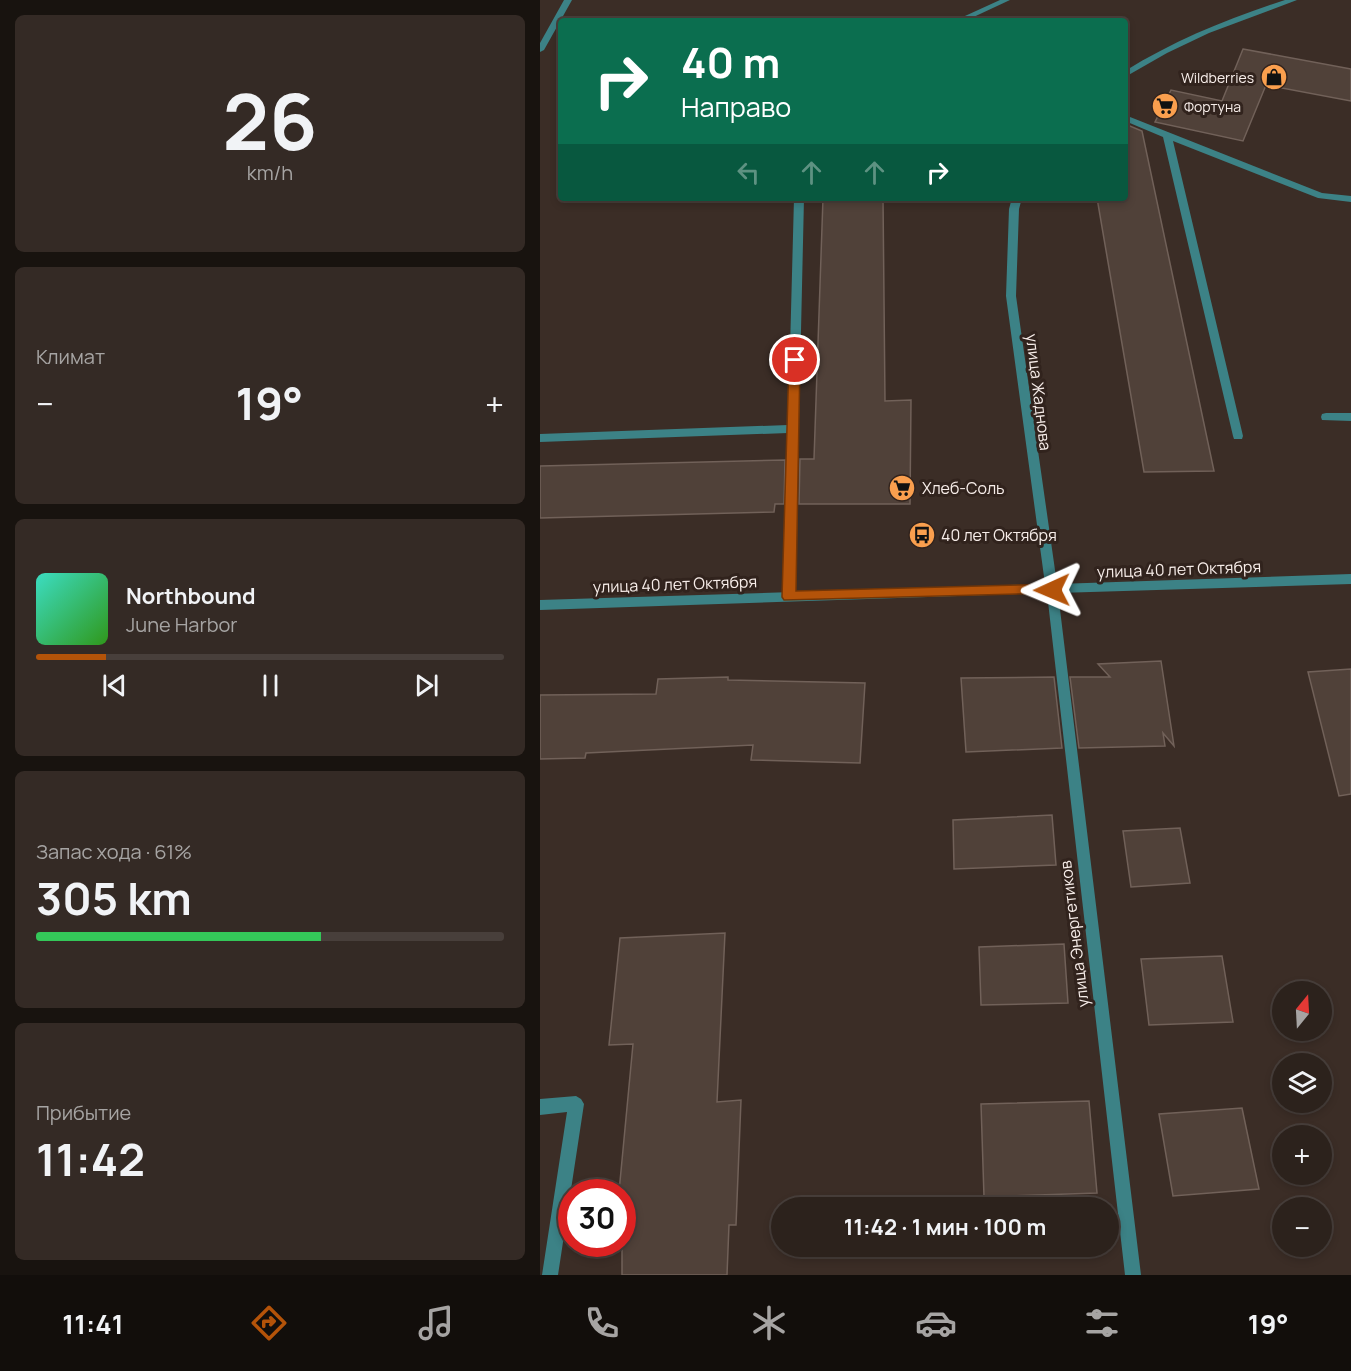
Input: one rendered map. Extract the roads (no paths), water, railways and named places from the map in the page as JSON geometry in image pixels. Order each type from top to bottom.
[{"type":"street","points":[[540,50],[568,0]]},
{"type":"street","points":[[965,18],[1006,0]]},
{"type":"street","points":[[1128,73],[1201,33],[1293,0]]},
{"type":"street","points":[[1128,119],[1321,196],[1351,199]]},
{"type":"street","points":[[1167,136],[1238,436]]},
{"type":"street","points":[[789,597],[799,201]]},
{"type":"street","name":"улица Жаднова","points":[[1016,201],[1011,296],[1052,590]]},
{"type":"street","points":[[1326,417],[1351,417]]},
{"type":"street","points":[[540,438],[793,429]]},
{"type":"street","name":"улица 40 лет Октября","points":[[540,605],[1351,579]]},
{"type":"street","name":"улица Энергетиков","points":[[1052,590],[1132,1275]]},
{"type":"street","points":[[540,1107],[576,1104],[550,1275]]},
{"type":"place","name":"Wildberries","points":[[1274,77]]},
{"type":"place","name":"Фортуна","points":[[1165,106]]},
{"type":"place","name":"Хлеб-Соль","points":[[902,488]]},
{"type":"place","name":"40 лет Октября","points":[[922,535]]}]
